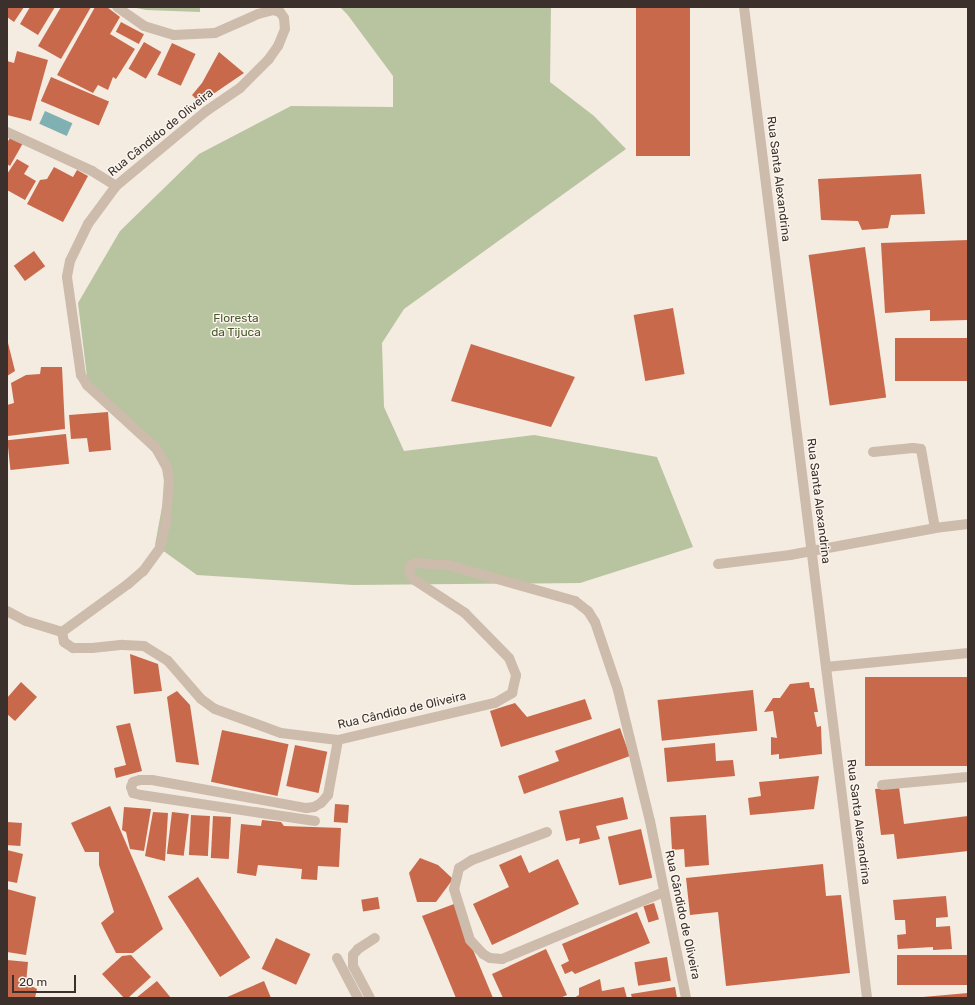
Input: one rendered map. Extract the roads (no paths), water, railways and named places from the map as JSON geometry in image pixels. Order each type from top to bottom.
[{"type":"street","name":"Rua Cândido de Oliveira","points":[[117,7],[144,26],[174,36],[215,33],[258,14],[272,10],[280,12],[284,18],[285,29],[274,52],[240,88],[205,112],[116,186],[88,224],[70,261],[67,277],[76,350],[81,375],[87,386],[156,448],[167,468],[169,480],[166,522],[160,548],[143,571],[62,632],[64,642],[73,648],[123,645],[144,646],[168,661],[201,699],[215,709],[281,733],[338,740],[495,703],[512,693],[516,675],[509,658],[465,613],[414,579],[409,571],[412,565],[416,563],[448,565],[575,601],[588,611],[595,622],[613,672],[650,821],[686,998]]},
{"type":"street","name":"Rua Santa Alexandrina","points":[[744,7],[867,998]]},
{"type":"street","points":[[7,132],[92,171],[116,186]]},
{"type":"street","points":[[873,452],[913,448],[921,449],[935,528]]},
{"type":"street","points":[[718,564],[811,550],[935,528],[968,524]]},
{"type":"street","points":[[7,611],[26,621],[62,632]]},
{"type":"street","points":[[826,667],[968,653]]},
{"type":"street","points":[[315,821],[141,796],[133,793],[131,787],[133,782],[140,780],[152,780],[306,808],[314,807],[322,803],[328,795],[338,740]]},
{"type":"street","points":[[882,785],[968,777]]},
{"type":"street","points":[[547,832],[472,860],[459,868],[454,889],[470,940],[483,954],[490,958],[502,959],[664,892]]},
{"type":"street","points":[[370,998],[353,966],[353,955],[358,949],[375,938]]},
{"type":"street","points":[[337,958],[358,998]]},
{"type":"water","points":[[45,111],[72,123],[67,136],[39,124]]},
{"type":"park label","name":"Floresta da Tijuca","points":[[236,326]]}]
